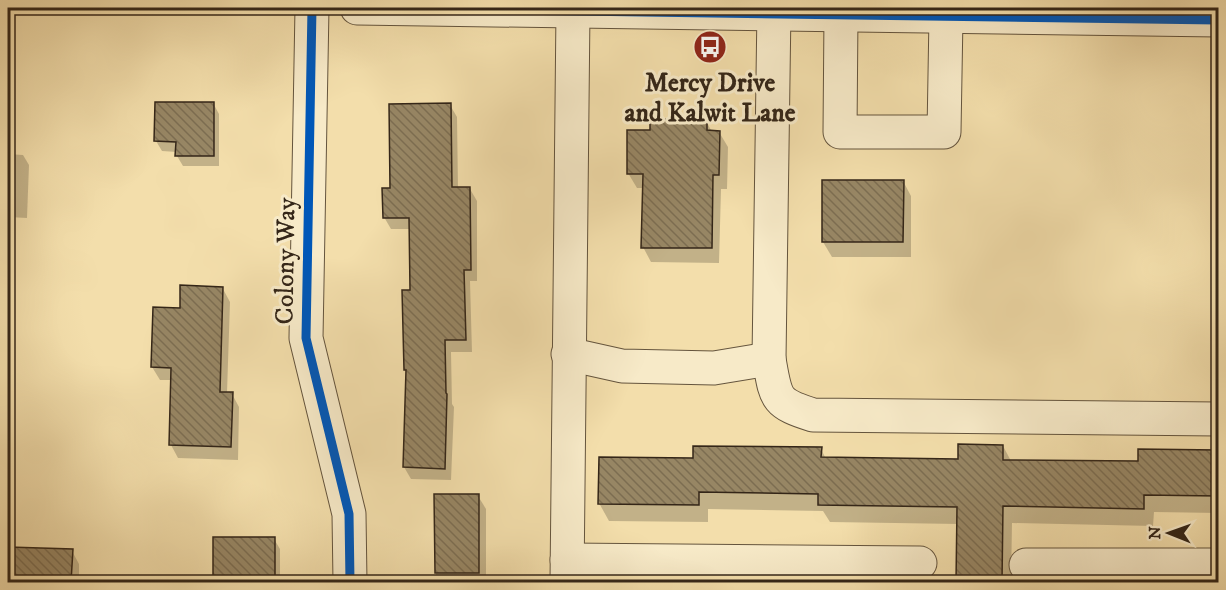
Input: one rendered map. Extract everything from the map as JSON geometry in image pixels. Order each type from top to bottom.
[{"type":"street","name":"Colony Way","points":[[312,8],[306,338],[349,514],[350,582]]},
{"type":"street","points":[[357,8],[774,11],[946,17],[1070,13],[1218,20]]},
{"type":"street","points":[[573,10],[567,571],[921,563]]},
{"type":"street","points":[[774,11],[769,359],[774,390],[787,406],[813,415],[1218,419]]},
{"type":"street","points":[[841,15],[840,132],[944,132],[946,17]]},
{"type":"street","points":[[568,354],[622,366],[714,368],[769,359]]},
{"type":"street","points":[[1026,565],[1218,565]]},
{"type":"building","points":[[155,102],[214,102],[214,156],[175,156],[176,142],[154,141]]},
{"type":"building","points":[[451,103],[452,187],[470,187],[471,270],[464,270],[466,340],[445,340],[447,394],[445,469],[403,467],[406,370],[404,370],[402,290],[410,290],[409,218],[383,218],[382,188],[390,188],[389,104]]},
{"type":"building","points":[[650,119],[707,120],[707,130],[720,131],[719,175],[713,175],[712,248],[641,248],[643,174],[627,174],[627,130],[650,130]]},
{"type":"building","points":[[822,180],[904,180],[903,242],[822,242]]},
{"type":"building","points":[[180,285],[223,287],[220,392],[233,392],[231,447],[169,445],[171,368],[151,367],[153,307],[180,308]]},
{"type":"building","points":[[958,444],[1003,445],[1003,460],[1138,461],[1138,449],[1218,450],[1218,496],[1144,495],[1144,509],[1003,506],[1002,582],[956,582],[957,507],[818,505],[818,494],[699,492],[699,505],[598,504],[599,457],[693,458],[693,446],[822,447],[821,457],[958,459]]},
{"type":"building","points":[[434,494],[479,494],[479,573],[435,573]]},
{"type":"building","points":[[213,537],[275,537],[275,582],[213,582]]},
{"type":"building","points":[[8,547],[73,549],[71,582],[8,582]]},
{"type":"cycle path","points":[[312,8],[306,338],[349,514],[350,582]]},
{"type":"cycle path","points":[[357,8],[1218,20]]},
{"type":"place","name":"Mercy Drive and Kalwit Lane","points":[[710,47]]}]
